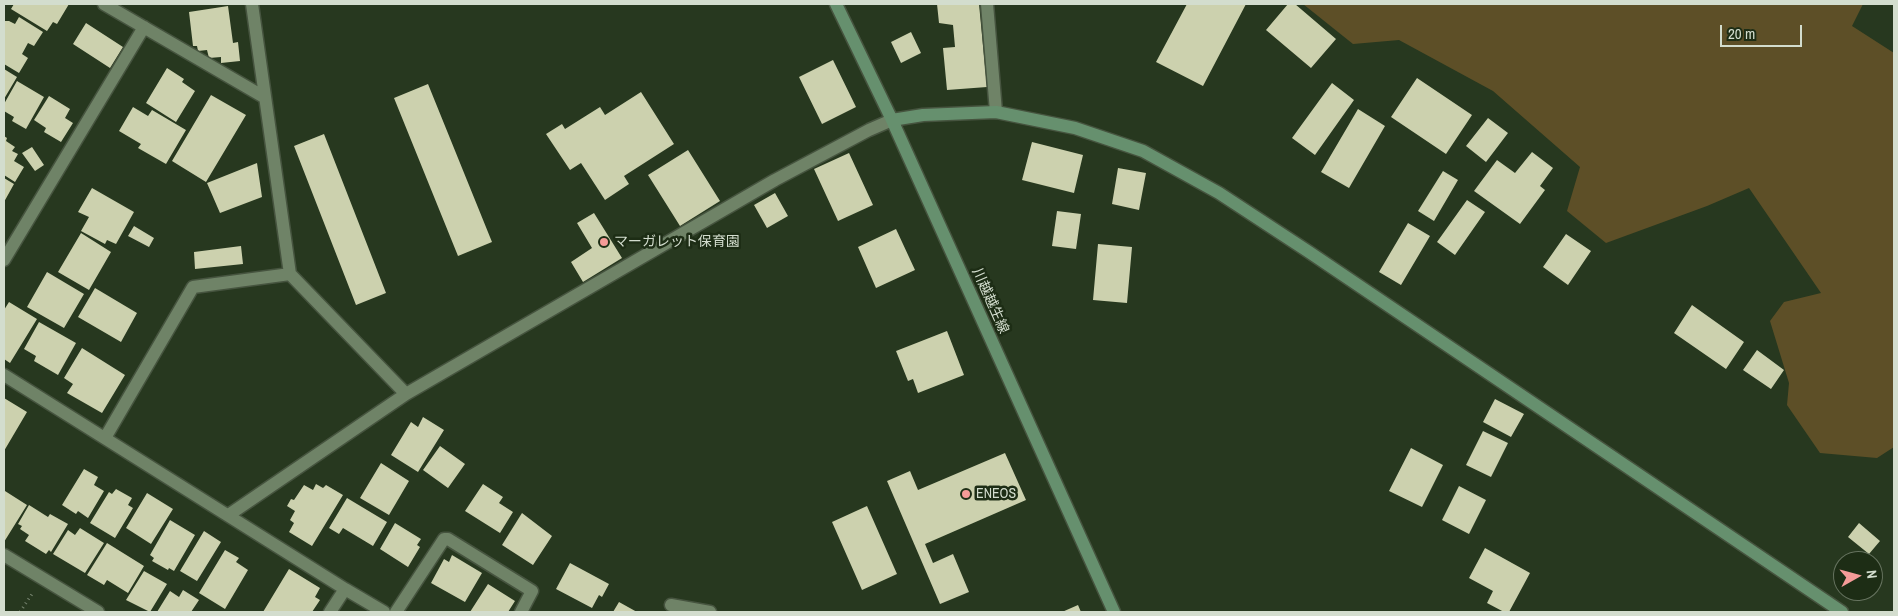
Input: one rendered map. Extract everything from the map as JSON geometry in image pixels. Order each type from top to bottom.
[{"type":"street","points":[[104,4],[264,98]]},
{"type":"street","points":[[252,4],[290,274],[406,394]]},
{"type":"street","name":"川越越生線","points":[[836,4],[892,120],[1114,612]]},
{"type":"street","points":[[987,4],[996,112]]},
{"type":"street","points":[[4,260],[144,27]]},
{"type":"street","points":[[230,514],[406,394],[775,180],[869,130],[892,120],[931,115],[996,112],[1075,128],[1143,151],[1219,193],[1842,612]]},
{"type":"street","points":[[105,438],[193,287],[290,274]]},
{"type":"street","points":[[4,375],[230,514],[345,589],[384,612]]},
{"type":"street","points":[[396,612],[444,539],[448,539],[532,592],[521,612]]},
{"type":"street","points":[[4,555],[98,612]]},
{"type":"street","points":[[330,612],[345,589]]},
{"type":"street","points":[[670,605],[710,612]]},
{"type":"shaded area","points":[[1303,4],[1863,4],[1852,26],[1894,53],[1894,447],[1877,458],[1820,453],[1787,405],[1789,383],[1770,321],[1784,302],[1821,293],[1749,188],[1707,206],[1606,243],[1567,211],[1580,167],[1493,91],[1399,40],[1353,44]]},
{"type":"building","points":[[14,4],[69,4],[57,24],[53,22],[47,31],[11,9]]},
{"type":"building","points":[[937,4],[979,4],[987,87],[947,90],[943,48],[955,47],[953,25],[939,23]]},
{"type":"building","points":[[1187,4],[1246,4],[1203,86],[1156,62]]},
{"type":"building","points":[[1288,4],[1295,4],[1336,39],[1311,68],[1266,30]]},
{"type":"building","points":[[228,6],[233,43],[238,42],[240,61],[221,63],[221,57],[209,58],[207,50],[198,51],[197,46],[193,46],[189,12]]},
{"type":"building","points":[[19,17],[43,32],[34,46],[28,43],[22,54],[28,58],[19,73],[4,64],[4,21],[15,24]]},
{"type":"building","points":[[86,23],[123,47],[110,68],[73,44]]},
{"type":"building","points":[[911,32],[921,53],[901,63],[891,42]]},
{"type":"building","points":[[833,60],[856,107],[822,124],[799,77]]},
{"type":"building","points":[[167,68],[184,79],[182,82],[195,91],[176,122],[146,103]]},
{"type":"building","points":[[4,69],[17,77],[4,99]]},
{"type":"building","points":[[1417,78],[1472,115],[1446,154],[1391,117]]},
{"type":"building","points":[[17,81],[44,97],[26,129],[12,121],[14,117],[4,111],[4,104]]},
{"type":"building","points":[[1332,83],[1354,100],[1315,155],[1292,138]]},
{"type":"building","points":[[428,84],[492,242],[458,256],[394,98]]},
{"type":"building","points":[[641,92],[674,144],[624,176],[629,184],[605,200],[581,163],[570,170],[546,134],[562,124],[565,129],[600,107],[605,115]]},
{"type":"building","points":[[211,95],[246,115],[206,182],[172,161]]},
{"type":"building","points":[[49,96],[70,109],[65,118],[73,123],[61,142],[44,132],[46,128],[34,120]]},
{"type":"building","points":[[133,107],[148,116],[152,110],[186,130],[166,164],[138,148],[141,144],[119,131]]},
{"type":"building","points":[[1358,109],[1385,126],[1349,188],[1321,172]]},
{"type":"building","points":[[1488,118],[1508,133],[1486,162],[1466,146]]},
{"type":"building","points":[[324,134],[386,293],[356,305],[294,146]]},
{"type":"building","points":[[4,136],[7,138],[6,141],[15,147],[12,151],[18,154],[14,161],[24,167],[15,182],[4,175]]},
{"type":"building","points":[[1032,142],[1083,155],[1074,193],[1022,180]]},
{"type":"building","points":[[32,147],[44,165],[35,171],[22,153]]},
{"type":"building","points":[[688,150],[720,201],[680,226],[648,175]]},
{"type":"building","points":[[1532,152],[1553,168],[1540,186],[1545,190],[1520,224],[1474,191],[1497,160],[1515,173]]},
{"type":"building","points":[[849,153],[873,205],[838,221],[814,169]]},
{"type":"building","points":[[257,163],[262,197],[220,213],[207,183]]},
{"type":"building","points":[[1118,168],[1146,173],[1139,210],[1112,204]]},
{"type":"building","points":[[1443,171],[1458,180],[1434,221],[1418,211]]},
{"type":"building","points":[[4,178],[14,184],[4,202]]},
{"type":"building","points":[[92,188],[134,212],[116,244],[107,240],[105,244],[81,231],[89,217],[78,212]]},
{"type":"building","points":[[775,193],[788,216],[767,228],[754,205]]},
{"type":"building","points":[[1467,200],[1485,212],[1455,255],[1437,242]]},
{"type":"building","points":[[1057,211],[1081,214],[1076,249],[1052,246]]},
{"type":"building","points":[[594,213],[622,258],[583,282],[571,262],[592,248],[577,223]]},
{"type":"building","points":[[1408,223],[1430,236],[1401,285],[1379,272]]},
{"type":"building","points":[[134,226],[154,238],[149,247],[128,236]]},
{"type":"building","points":[[896,229],[915,270],[876,288],[858,247]]},
{"type":"building","points":[[81,233],[111,252],[89,290],[58,272]]},
{"type":"building","points":[[1566,234],[1591,251],[1568,285],[1543,267]]},
{"type":"building","points":[[1098,244],[1132,247],[1127,303],[1093,300]]},
{"type":"building","points":[[241,246],[243,264],[195,269],[194,252]]},
{"type":"building","points":[[47,272],[84,294],[64,328],[27,307]]},
{"type":"building","points":[[95,288],[137,313],[121,342],[78,317]]},
{"type":"building","points":[[9,302],[37,319],[10,363],[4,359],[4,310]]},
{"type":"building","points":[[1692,305],[1744,342],[1726,369],[1674,333]]},
{"type":"building","points":[[39,322],[76,343],[58,375],[34,361],[36,356],[24,349]]},
{"type":"building","points":[[947,331],[964,375],[918,393],[913,379],[908,381],[896,351]]},
{"type":"building","points":[[82,348],[125,375],[102,413],[67,393],[73,384],[64,378]]},
{"type":"building","points":[[1757,350],[1784,370],[1771,389],[1743,370]]},
{"type":"building","points":[[4,398],[27,412],[4,451]]},
{"type":"building","points":[[1495,399],[1524,414],[1511,437],[1483,422]]},
{"type":"building","points":[[423,417],[444,430],[418,472],[391,455],[411,422],[418,427]]},
{"type":"building","points":[[1483,431],[1508,443],[1491,477],[1466,465]]},
{"type":"building","points":[[440,446],[465,464],[448,488],[423,470]]},
{"type":"building","points":[[1411,448],[1443,465],[1422,507],[1389,491]]},
{"type":"building","points":[[1005,453],[1026,500],[925,544],[933,563],[953,554],[969,592],[940,604],[887,481],[910,471],[918,490]]},
{"type":"building","points":[[381,463],[409,481],[389,515],[360,498]]},
{"type":"building","points":[[84,469],[98,477],[94,485],[104,491],[88,518],[78,511],[76,514],[62,505]]},
{"type":"building","points":[[316,484],[323,488],[326,485],[343,495],[312,546],[289,532],[294,523],[290,520],[295,511],[287,506],[291,499],[294,500],[304,485],[313,490]]},
{"type":"building","points":[[483,484],[503,497],[499,503],[513,512],[500,533],[465,511]]},
{"type":"building","points":[[1459,486],[1486,500],[1469,534],[1442,520]]},
{"type":"building","points":[[116,489],[132,498],[128,505],[133,508],[115,538],[90,523],[109,492],[112,494]]},
{"type":"building","points":[[5,491],[27,505],[4,542],[4,493]]},
{"type":"building","points":[[147,493],[173,509],[151,544],[126,528]]},
{"type":"building","points":[[347,498],[387,522],[373,546],[343,528],[339,534],[329,528]]},
{"type":"building","points":[[29,505],[48,517],[50,514],[68,524],[51,552],[49,550],[46,554],[25,541],[29,535],[20,529],[22,526],[18,524]]},
{"type":"building","points":[[867,506],[897,574],[862,590],[832,522]]},
{"type":"building","points":[[522,513],[552,536],[533,565],[502,545]]},
{"type":"building","points":[[170,520],[195,535],[174,571],[169,568],[168,570],[152,561],[154,558],[150,555]]},
{"type":"building","points":[[395,523],[421,539],[417,545],[420,547],[408,567],[380,549]]},
{"type":"building","points":[[1859,523],[1880,541],[1872,551],[1865,551],[1848,537]]},
{"type":"building","points":[[80,528],[104,543],[85,573],[53,554],[68,530],[75,535]]},
{"type":"building","points":[[204,531],[221,542],[197,581],[180,571]]},
{"type":"building","points":[[107,543],[144,566],[128,593],[107,580],[104,585],[87,575]]},
{"type":"building","points":[[1485,548],[1530,573],[1509,612],[1504,612],[1487,603],[1493,591],[1469,578]]},
{"type":"building","points":[[225,550],[239,558],[236,562],[248,570],[225,609],[199,593]]},
{"type":"building","points":[[452,555],[482,573],[465,602],[431,583],[444,559],[449,562]]},
{"type":"building","points":[[570,563],[609,584],[602,597],[599,595],[592,608],[556,589]]},
{"type":"building","points":[[289,569],[320,588],[315,597],[320,600],[312,612],[263,612]]},
{"type":"building","points":[[144,571],[167,584],[150,612],[126,600]]},
{"type":"building","points":[[488,584],[515,601],[508,612],[470,612]]},
{"type":"building","points":[[183,590],[199,600],[191,612],[157,612],[170,591],[179,597]]},
{"type":"building","points":[[619,602],[637,612],[613,612]]},
{"type":"building","points":[[1078,605],[1081,612],[1062,612]]},
{"type":"place","name":"マーガレット保育園","points":[[604,242]]},
{"type":"place","name":"ENEOS","points":[[966,494]]}]
